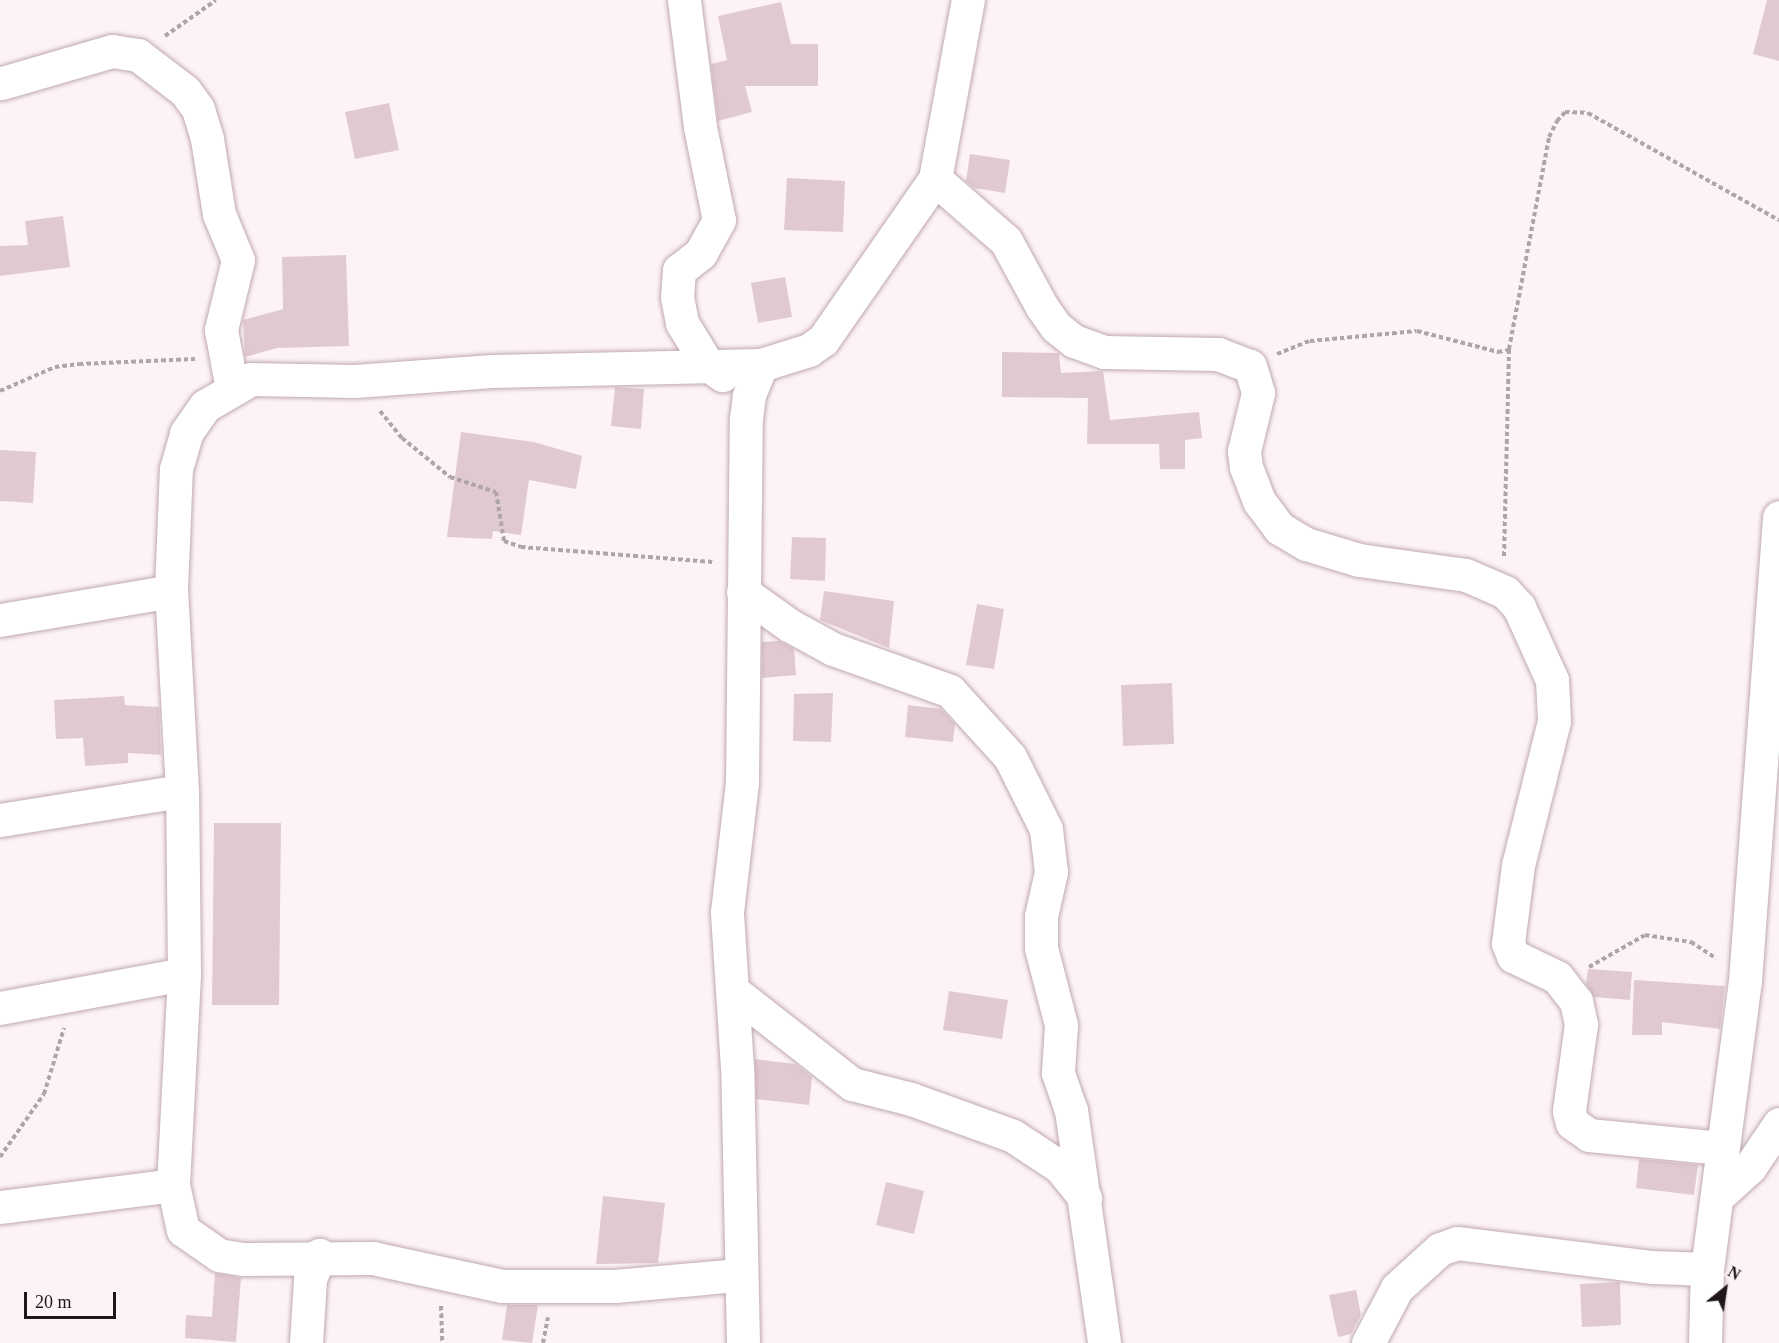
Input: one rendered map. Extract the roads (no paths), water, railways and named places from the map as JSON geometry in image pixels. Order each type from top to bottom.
[{"type":"street","points":[[684,0],[700,127],[719,220],[701,253],[679,270],[676,284],[682,323],[707,364],[748,395]]},
{"type":"street","points":[[229,375],[251,379],[286,376],[355,381],[707,364],[761,365],[787,360],[823,340],[935,179],[968,0]]},
{"type":"street","points":[[2,83],[111,51],[138,56],[185,91],[198,109],[207,139],[219,214],[238,260],[221,330],[229,375],[186,433],[176,469],[171,591],[182,791],[184,974],[173,1185],[183,1230],[219,1254],[243,1259],[311,1264],[405,1263],[502,1286],[614,1286],[738,1275]]},
{"type":"street","points":[[935,179],[1006,241],[1047,314],[1074,341],[1104,352],[1218,354],[1250,366],[1258,393],[1244,451],[1246,467],[1259,501],[1279,528],[1306,544],[1359,560],[1456,573],[1505,592],[1519,607],[1541,648],[1552,680],[1554,720],[1518,865],[1508,943],[1513,956],[1523,964],[1567,985],[1581,1023],[1569,1111],[1578,1130],[1589,1135],[1743,1162]]},
{"type":"street","points":[[743,1343],[738,1275],[739,1134],[727,912],[742,783],[743,592],[748,395],[761,365]]},
{"type":"street","points":[[1743,1162],[1745,981],[1779,517]]},
{"type":"street","points":[[0,620],[171,591]]},
{"type":"street","points":[[743,592],[789,626],[833,649],[950,691],[1010,758],[1046,829],[1051,872],[1041,916],[1041,948],[1055,988],[1061,1024],[1058,1073],[1071,1110],[1104,1343]]},
{"type":"street","points":[[0,820],[182,791]]},
{"type":"street","points":[[0,1008],[184,974]]},
{"type":"street","points":[[733,991],[852,1084],[911,1099],[1013,1136],[1060,1167],[1085,1198]]},
{"type":"street","points":[[1706,1343],[1707,1269],[1717,1197],[1743,1162],[1779,1124]]},
{"type":"street","points":[[0,1208],[173,1185]]},
{"type":"street","points":[[1368,1343],[1397,1288],[1440,1249],[1456,1243],[1642,1266],[1707,1269]]},
{"type":"street","points":[[306,1343],[311,1264]]}]
